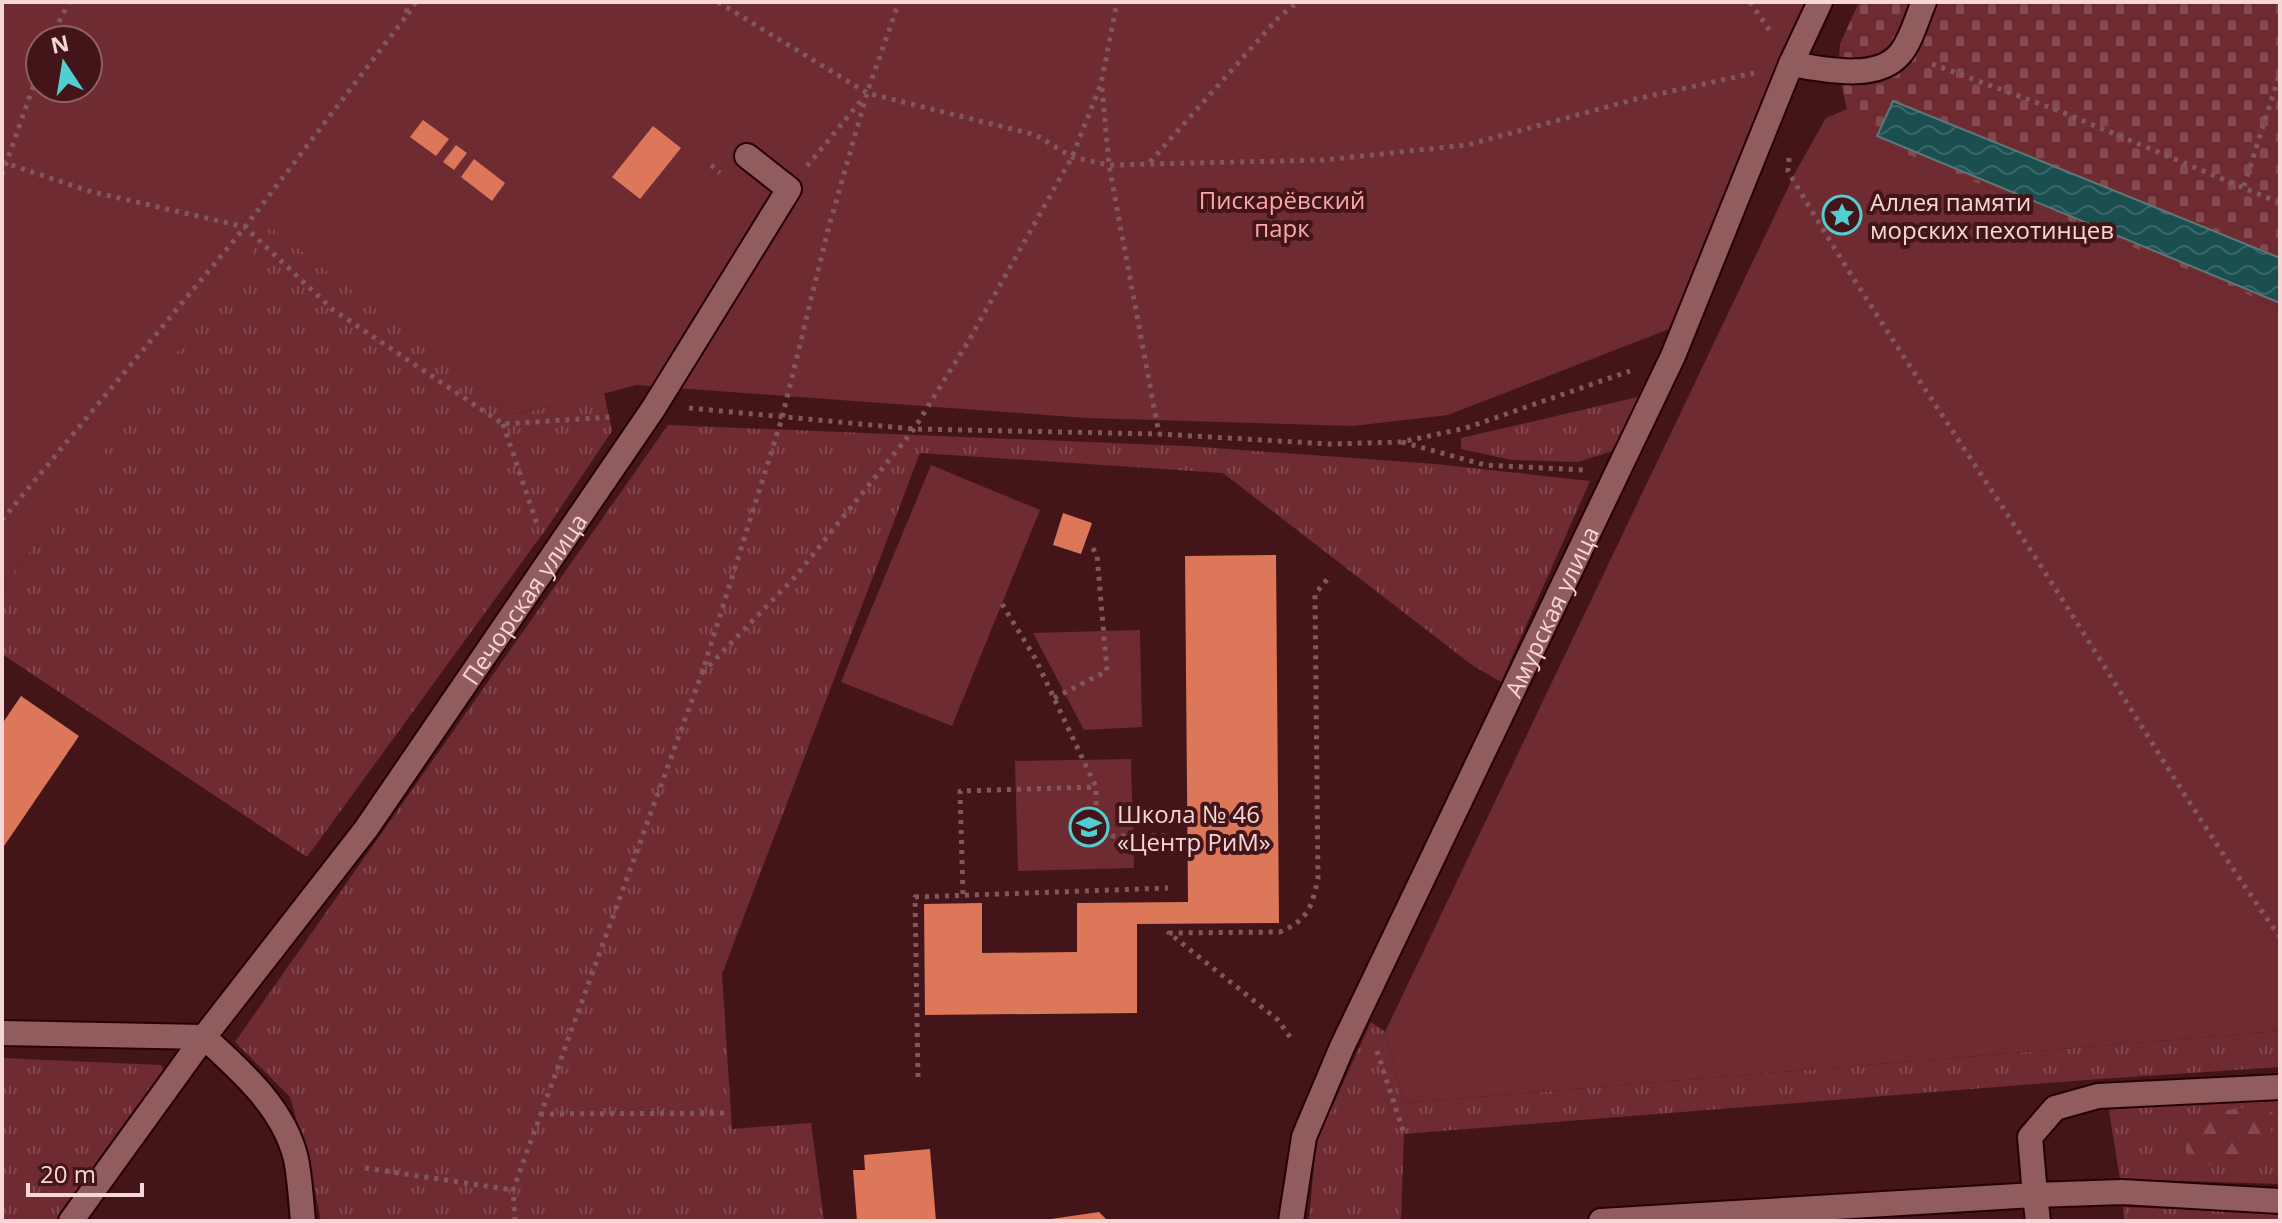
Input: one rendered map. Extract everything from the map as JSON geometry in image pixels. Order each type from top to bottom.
[{"type":"street","name":"Амурская улица","points":[[1291,1221],[1304,1137],[1355,1022],[1673,356],[1791,64],[1820,2]]},
{"type":"street","points":[[1791,64],[1838,71],[1878,69],[1901,53],[1924,2]]},
{"type":"street","points":[[747,156],[789,189]]},
{"type":"street","name":"Печорская улица","points":[[71,1221],[204,1037],[366,829],[653,409],[789,189]]},
{"type":"street","points":[[2,1033],[204,1037],[243,1073],[274,1109],[296,1157],[303,1221]]},
{"type":"street","points":[[2038,1221],[2030,1137],[2055,1108],[2098,1096],[2280,1087]]},
{"type":"street","points":[[1601,1221],[2122,1192],[2280,1201]]},
{"type":"path","points":[[58,24],[69,2]]},
{"type":"path","points":[[406,2],[407,15]]},
{"type":"path","points":[[2,520],[245,227],[416,2]]},
{"type":"path","points":[[718,2],[867,93],[1036,135],[1072,157],[1109,165],[1324,160],[1467,145],[1636,99],[1791,64]]},
{"type":"path","points":[[515,1221],[513,1190],[702,673],[782,418],[828,230],[867,93],[899,2]]},
{"type":"path","points":[[702,673],[794,578],[914,429],[968,342],[1072,157],[1101,84],[1117,2]]},
{"type":"path","points":[[1150,163],[1279,17],[1298,2]]},
{"type":"path","points":[[1901,53],[2062,112],[2280,203]]},
{"type":"path","points":[[2244,186],[2280,73]]},
{"type":"path","points":[[1101,84],[1109,165],[1159,434]]},
{"type":"path","points":[[789,189],[867,93]]},
{"type":"path","points":[[2,175],[26,104]]},
{"type":"path","points":[[1789,156],[1788,171],[1835,250],[2038,562],[2226,860],[2280,937]]},
{"type":"path","points":[[4,163],[89,191],[245,227],[332,309],[503,424],[597,419],[653,409],[700,407],[782,418],[914,429],[1159,434],[1330,444],[1401,442],[1466,428],[1673,356]]},
{"type":"path","points":[[503,424],[549,559]]},
{"type":"path","points":[[1401,442],[1485,465],[1618,472]]},
{"type":"path","points":[[1054,698],[1107,671],[1097,555],[1090,544]]},
{"type":"path","points":[[1290,1037],[1278,1020],[1169,933],[1280,932],[1296,925],[1311,910],[1318,879],[1315,594],[1330,576]]},
{"type":"path","points":[[1002,604],[1035,658],[1096,787],[1096,818],[1113,836],[1168,836]]},
{"type":"path","points":[[963,895],[960,791],[1096,787]]},
{"type":"path","points":[[918,1077],[915,897],[1168,888]]},
{"type":"path","points":[[1355,1022],[1372,1038],[1404,1134]]},
{"type":"path","points":[[540,1114],[730,1113]]},
{"type":"path","points":[[365,1168],[513,1190]]},
{"type":"green space","name":"Пискарёвский парк","points":[[2,2],[1819,2],[1677,326],[1448,415],[1353,426],[1086,418],[636,385],[513,414],[270,227],[2,588]]},
{"type":"green space","points":[[1859,2],[2280,2],[2280,308],[1874,141],[1847,109],[1838,71],[1840,44]]},
{"type":"green space","points":[[1847,109],[1875,141],[2280,308],[2280,1031],[1404,1103],[1385,1032],[1796,171],[1826,118]]},
{"type":"green space","points":[[270,226],[513,414],[604,393],[612,431],[549,525],[307,857],[2,654],[2,588]]},
{"type":"green space","points":[[1642,396],[1612,451],[1578,462],[1512,460],[1461,449],[1461,438]]},
{"type":"green space","points":[[668,425],[1187,446],[1436,464],[1590,481],[1501,682],[1472,665],[1223,473],[920,453],[722,974],[732,1129],[811,1123],[824,1221],[321,1221],[311,1171],[290,1097],[235,1042]]},
{"type":"green space","points":[[931,465],[1040,510],[952,726],[841,682]]},
{"type":"green space","points":[[1140,630],[1142,727],[1084,730],[1033,633]]},
{"type":"green space","points":[[1131,759],[1134,868],[1018,871],[1015,761]]},
{"type":"green space","points":[[1371,1022],[1385,1032],[1404,1103],[2280,1031],[2280,1067],[1404,1134],[1401,1219],[1309,1221],[1316,1142]]},
{"type":"green space","points":[[2,1058],[161,1065],[170,1081],[61,1221],[2,1221]]},
{"type":"green space","points":[[2280,1096],[2280,1184],[2120,1179],[2108,1105]]},
{"type":"green space","points":[[2261,1105],[2273,1113],[2270,1139],[2246,1161],[2202,1165],[2186,1152],[2186,1128],[2207,1113]]},
{"type":"green space","points":[[2123,1207],[2280,1213],[2280,1221],[2124,1221]]},
{"type":"water","points":[[1893,101],[2280,258],[2280,303],[1877,136]]},
{"type":"building","points":[[423,120],[449,139],[436,156],[410,137]]},
{"type":"building","points":[[653,126],[681,148],[640,199],[612,177]]},
{"type":"building","points":[[456,145],[467,153],[454,170],[443,162]]},
{"type":"building","points":[[474,159],[505,183],[492,201],[461,177]]},
{"type":"building","points":[[1063,513],[1092,523],[1081,554],[1053,545]]},
{"type":"building","points":[[1276,555],[1279,923],[1137,924],[1137,1013],[925,1015],[924,904],[982,903],[982,953],[1077,952],[1077,903],[1188,902],[1185,556]]},
{"type":"building","points":[[21,696],[79,736],[2,849],[2,724]]},
{"type":"building","points":[[930,1149],[936,1221],[857,1221],[853,1170],[865,1170],[864,1155]]},
{"type":"building","points":[[1099,1212],[1108,1221],[1051,1221],[1051,1219]]},
{"type":"place","name":"Аллея памяти морских пехотинцев","points":[[1842,215]]},
{"type":"place","name":"Школа № 46 «Центр РиМ»","points":[[1089,827]]}]
